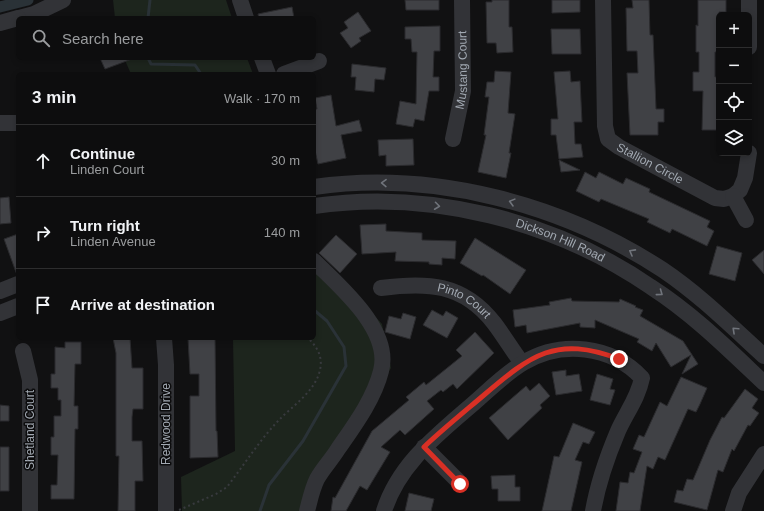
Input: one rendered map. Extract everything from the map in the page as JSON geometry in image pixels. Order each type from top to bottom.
[{"type":"street","points":[[26,16],[34,14],[63,0]]},
{"type":"street","points":[[240,0],[245,16]]},
{"type":"street","name":"Mustang Court","points":[[453,139],[463,91],[462,0]]},
{"type":"street","name":"Stallion Circle","points":[[603,0],[605,126],[608,139],[619,147],[715,198],[724,199],[733,196]]},
{"type":"street","points":[[749,0],[749,12]]},
{"type":"street","points":[[0,23],[16,19]]},
{"type":"street","points":[[263,60],[267,72]]},
{"type":"street","points":[[289,72],[319,61]]},
{"type":"street","points":[[0,123],[16,123]]},
{"type":"street","points":[[746,220],[733,196],[740,190],[745,178],[749,156]]},
{"type":"street","name":"Dickson Hill Road","points":[[316,187],[374,183],[435,187],[499,198],[553,215],[613,241],[663,271],[710,306],[764,356]]},
{"type":"street","name":"Dickson Hill Road","points":[[316,206],[374,202],[434,206],[493,216],[548,234],[605,259],[651,286],[697,321],[764,383]]},
{"type":"street","points":[[307,511],[318,478],[361,414],[382,370],[382,355],[379,339],[374,327],[346,292],[316,264]]},
{"type":"street","name":"Pinto Court","points":[[381,288],[412,284],[431,285],[453,291],[482,310],[494,323],[522,363]]},
{"type":"street","points":[[0,291],[16,285]]},
{"type":"street","points":[[0,313],[16,307]]},
{"type":"street","name":"Redwood Drive","points":[[164,340],[166,365],[166,511]]},
{"type":"street","points":[[384,511],[396,483],[408,464],[424,447],[522,363],[536,356],[556,350],[576,348],[590,350],[619,359],[632,368],[642,378],[639,392],[618,430],[604,465],[593,511]]},
{"type":"street","name":"Shetland Court","points":[[23,351],[30,380],[30,511]]},
{"type":"street","points":[[424,447],[460,484]]},
{"type":"street","points":[[733,511],[739,493],[764,454]]},
{"type":"path","points":[[173,511],[178,511],[223,490],[278,421],[310,390],[320,371],[321,362],[320,352],[310,340]]},
{"type":"shaded area","points":[[113,0],[226,0],[231,16],[115,16]]},
{"type":"shaded area","points":[[125,60],[248,60],[252,72],[130,72]]},
{"type":"shaded area","points":[[316,257],[348,286],[382,324],[391,368],[318,486],[311,511],[182,511],[181,477],[235,451],[233,340],[316,340]]},
{"type":"building","points":[[405,0],[439,0],[439,10],[406,10]]},
{"type":"building","points":[[492,0],[509,0],[509,27],[512,27],[513,52],[497,53],[496,43],[487,43],[486,2],[492,2]]},
{"type":"building","points":[[552,0],[580,0],[580,12],[552,13]]},
{"type":"building","points":[[632,0],[649,0],[650,35],[653,35],[656,109],[664,109],[664,122],[658,122],[658,135],[630,135],[627,73],[638,73],[637,51],[627,51],[626,8],[633,8]]},
{"type":"building","points":[[698,0],[726,0],[726,12],[716,12],[716,130],[702,130],[703,91],[693,91],[693,72],[699,72],[699,52],[696,52],[696,25],[698,26]]},
{"type":"building","points":[[292,7],[294,16],[258,16],[258,14]]},
{"type":"building","points":[[358,12],[371,31],[359,38],[361,41],[351,48],[340,33],[348,28],[344,22]]},
{"type":"building","points":[[440,26],[440,51],[434,51],[433,77],[439,77],[439,91],[429,91],[424,121],[415,119],[413,127],[396,124],[400,101],[416,104],[417,52],[412,52],[411,39],[405,39],[405,27]]},
{"type":"building","points":[[551,29],[580,29],[581,54],[552,54]]},
{"type":"building","points":[[101,60],[129,60],[105,69]]},
{"type":"building","points":[[352,64],[386,68],[384,80],[375,79],[374,92],[355,90],[356,77],[351,77]]},
{"type":"building","points":[[495,71],[511,72],[508,113],[515,114],[509,153],[511,153],[506,178],[478,172],[486,135],[484,135],[489,97],[485,97],[487,82],[494,82]]},
{"type":"building","points":[[570,71],[571,82],[580,81],[582,122],[574,122],[575,144],[581,144],[583,157],[559,159],[556,135],[551,135],[551,119],[558,119],[554,72]]},
{"type":"building","points":[[331,95],[336,126],[359,120],[362,131],[341,135],[346,158],[318,164],[316,155],[316,98]]},
{"type":"building","points":[[413,139],[414,165],[386,166],[386,155],[379,156],[378,140]]},
{"type":"building","points":[[559,160],[580,170],[561,172]]},
{"type":"building","points":[[585,172],[596,178],[599,172],[623,184],[626,178],[650,189],[649,192],[710,221],[707,227],[714,231],[707,246],[672,229],[670,233],[647,222],[649,219],[601,199],[599,202],[576,191]]},
{"type":"building","points":[[9,197],[11,223],[0,224],[0,198]]},
{"type":"building","points":[[386,224],[386,231],[422,233],[422,240],[456,241],[455,259],[442,258],[442,265],[429,264],[429,262],[395,261],[396,252],[362,254],[360,225]]},
{"type":"building","points":[[16,235],[16,272],[4,239]]},
{"type":"building","points":[[336,235],[357,254],[340,273],[319,253]]},
{"type":"building","points":[[475,238],[526,270],[510,294],[483,275],[482,276],[460,263]]},
{"type":"building","points":[[717,246],[742,253],[735,281],[709,274]]},
{"type":"building","points":[[764,250],[764,274],[752,260]]},
{"type":"building","points":[[571,298],[572,301],[619,302],[620,299],[636,306],[635,307],[643,310],[640,316],[683,341],[698,364],[682,374],[691,355],[671,367],[656,343],[652,351],[637,342],[639,339],[595,320],[595,328],[580,327],[580,323],[527,333],[526,325],[515,327],[513,310],[550,305],[549,302]]},
{"type":"building","points":[[432,310],[443,316],[446,311],[458,318],[447,338],[423,325]]},
{"type":"building","points":[[403,313],[416,317],[410,339],[385,332],[389,316],[401,319]]},
{"type":"building","points":[[475,332],[494,353],[457,389],[453,384],[443,392],[441,390],[427,401],[434,409],[405,435],[400,430],[381,447],[390,452],[367,490],[360,486],[346,511],[331,511],[333,497],[335,498],[372,431],[409,400],[406,397],[424,382],[426,385],[462,356],[456,350]]},
{"type":"building","points":[[113,340],[130,340],[132,368],[143,368],[143,409],[133,409],[132,417],[132,441],[142,441],[143,481],[135,481],[135,511],[118,511],[119,456],[116,456],[116,353]]},
{"type":"building","points":[[188,340],[215,340],[216,431],[218,457],[190,458],[190,396],[199,396],[199,374],[190,374]]},
{"type":"building","points":[[65,342],[81,342],[81,364],[75,364],[74,406],[78,406],[78,429],[75,429],[74,499],[51,499],[51,485],[57,485],[58,455],[51,455],[51,437],[54,437],[54,416],[61,416],[61,400],[58,400],[58,388],[51,388],[51,374],[55,374],[55,347],[65,348]]},
{"type":"building","points":[[566,370],[566,376],[579,374],[582,391],[556,395],[552,372]]},
{"type":"building","points":[[597,374],[613,379],[610,389],[615,390],[610,405],[590,400]]},
{"type":"building","points":[[681,377],[707,388],[700,404],[696,412],[688,409],[665,460],[658,457],[653,469],[647,466],[640,511],[616,511],[620,482],[628,483],[630,472],[634,473],[642,452],[633,449],[639,435],[644,437],[660,402],[667,406]]},
{"type":"building","points":[[539,383],[550,396],[540,405],[542,408],[508,440],[489,418],[526,386],[530,391]]},
{"type":"building","points":[[745,389],[758,399],[752,408],[759,413],[750,426],[748,425],[734,451],[732,449],[723,472],[718,470],[707,510],[674,502],[677,490],[683,491],[687,479],[693,480],[710,440],[722,417],[724,418]]},
{"type":"building","points":[[0,405],[9,406],[9,421],[0,421]]},
{"type":"building","points":[[573,423],[595,432],[589,444],[583,442],[575,460],[582,462],[571,511],[542,511],[554,456],[559,457]]},
{"type":"building","points":[[0,447],[9,447],[9,491],[0,491]]},
{"type":"building","points":[[515,475],[515,487],[520,487],[520,501],[498,501],[498,489],[492,489],[491,476]]},
{"type":"building","points":[[409,493],[434,499],[431,511],[405,511]]},
{"type":"waterway","points":[[0,7],[28,0]]},
{"type":"waterway","points":[[148,16],[150,0]]},
{"type":"waterway","points":[[149,60],[151,64],[195,65],[200,72]]},
{"type":"waterway","points":[[260,511],[269,485],[303,441],[346,366],[344,347],[327,321],[316,312]]},
{"type":"route","points":[[460,484],[424,447],[508,374],[522,363],[536,356],[562,349],[576,348],[590,350],[604,353],[619,359]]}]
